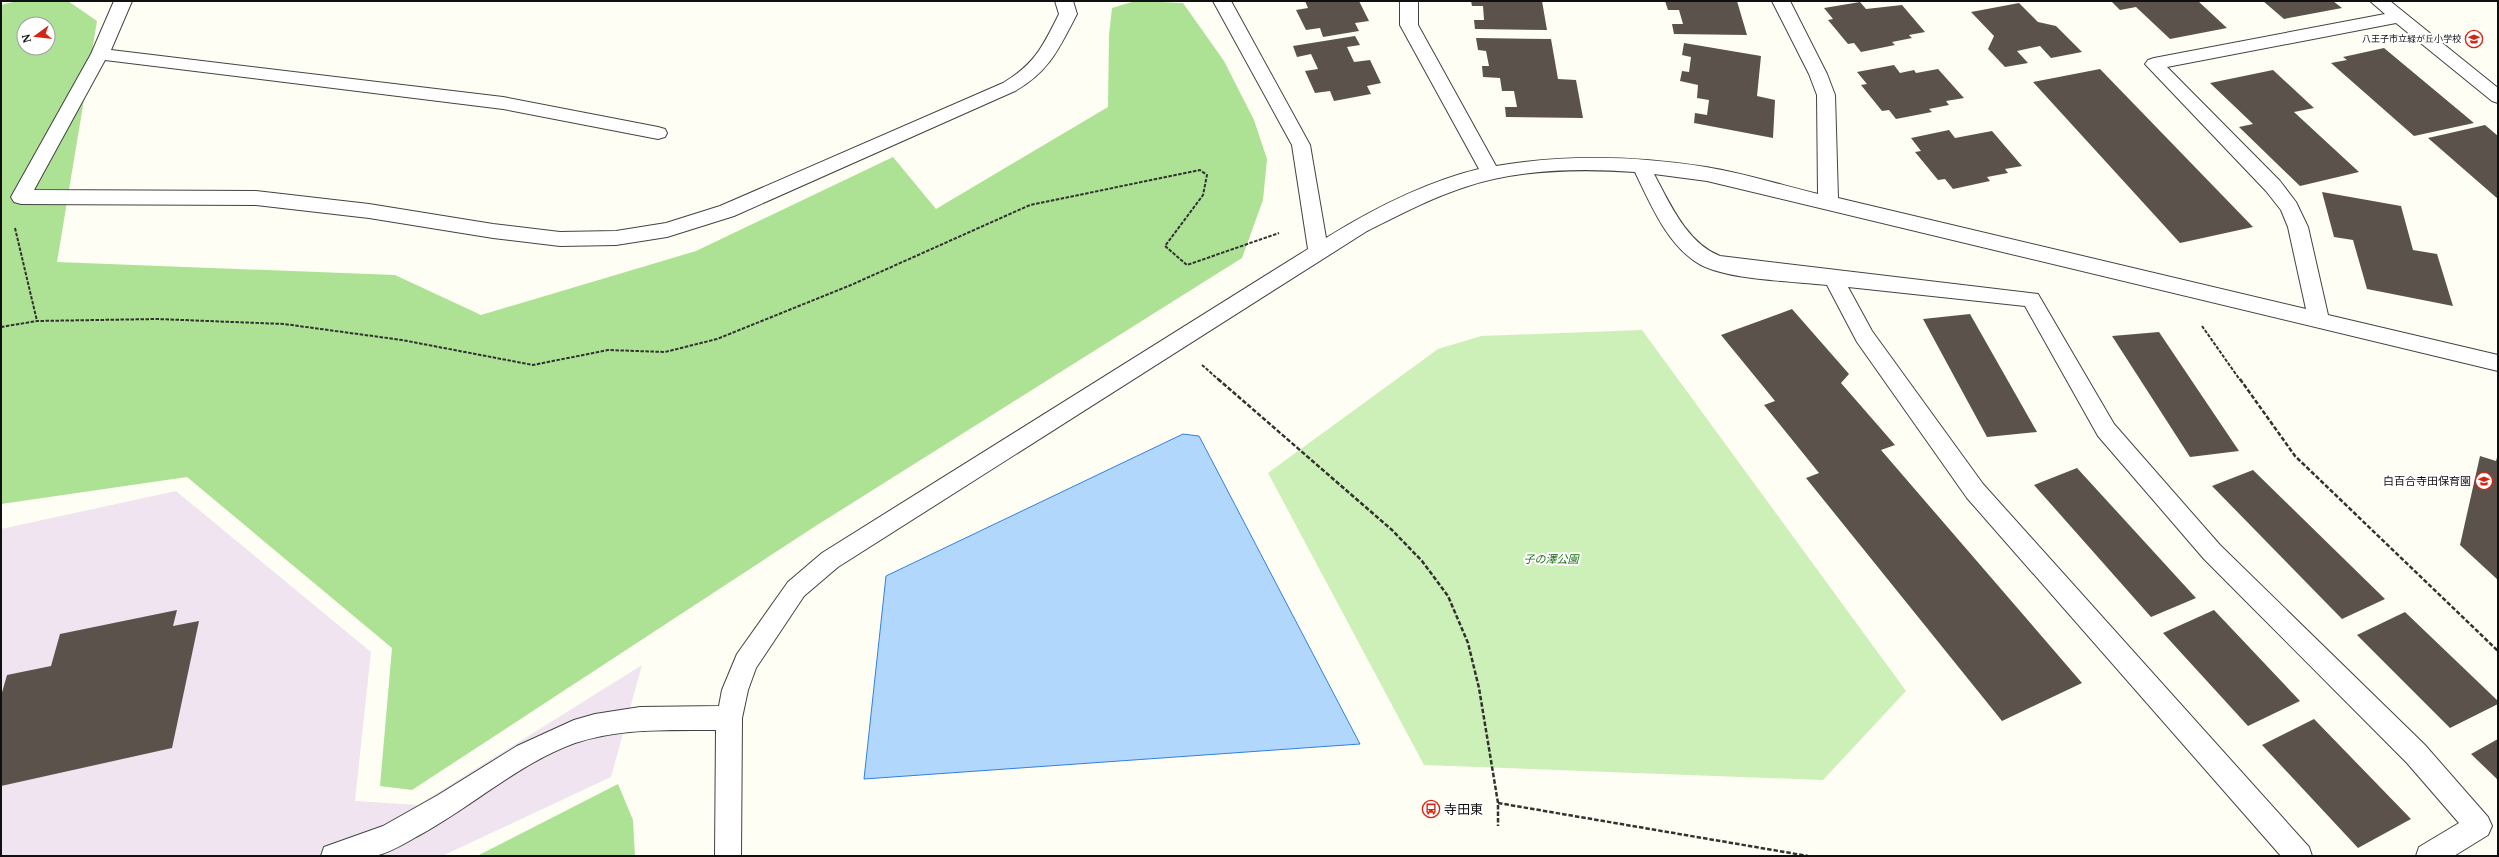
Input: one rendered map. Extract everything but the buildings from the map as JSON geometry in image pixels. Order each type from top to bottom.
[{"type":"street","points":[[123,1],[100,54],[21,197],[256,198],[370,211],[493,231],[560,239],[616,238],[667,230],[727,212],[1029,77],[1043,64],[1068,14],[1064,1]]},
{"type":"street","points":[[1222,1],[1301,145],[1312,222],[1319,253]]},
{"type":"street","points":[[1409,1],[1410,25],[1491,173]]},
{"type":"street","points":[[1781,1],[1818,74],[1826,95],[1828,201]]},
{"type":"street","points":[[2379,1],[2498,97]]},
{"type":"street","points":[[2319,319],[2298,227],[2289,207],[2273,186],[2154,64],[2399,17]]},
{"type":"street","points":[[100,54],[503,103],[658,133]]},
{"type":"street","points":[[728,856],[729,718],[735,690],[750,656],[796,589],[830,560],[1360,226],[1398,207],[1447,187],[1491,173],[1550,166],[1641,166],[1707,174],[1828,201],[2498,363]]},
{"type":"street","points":[[1641,166],[1674,226],[1689,246],[1708,259],[1734,268],[1833,276],[2031,300],[2106,430],[2212,552],[2416,754],[2479,826],[2429,856]]},
{"type":"street","points":[[1833,276],[1864,336],[1975,491],[2299,856]]},
{"type":"street","points":[[334,856],[349,853],[400,831],[554,740],[606,723],[656,718],[729,718]]},
{"type":"path","points":[[1,327],[37,321],[157,319],[284,324],[402,340],[533,365],[608,350],[665,352],[717,339],[851,285],[1030,205],[1200,170],[1205,171],[1207,175],[1203,195],[1165,246],[1187,265],[1245,242],[1280,232]]},
{"type":"path","points":[[21,197],[15,216],[15,229],[37,321]]},
{"type":"path","points":[[2198,321],[2295,456],[2498,651]]},
{"type":"path","points":[[1200,364],[1392,530],[1419,556],[1440,586],[1460,620],[1473,661],[1498,803],[1498,826]]},
{"type":"path","points":[[1498,803],[1808,856]]},
{"type":"shaded area","points":[[176,491],[371,652],[355,801],[418,805],[642,665],[611,777],[442,856],[1,856],[1,529]]},
{"type":"green space","points":[[17,1],[68,1],[97,21],[57,262],[395,275],[481,315],[696,251],[893,157],[936,209],[1108,107],[1109,35],[1112,8],[1135,1],[1183,3],[1224,61],[1254,120],[1267,159],[1263,200],[1242,258],[814,527],[412,790],[380,786],[392,648],[187,477],[1,504],[1,5]]},
{"type":"green space","name":"子の澤公園","points":[[1642,330],[1906,691],[1823,780],[1424,765],[1268,473],[1438,349],[1481,336]]},
{"type":"green space","points":[[618,784],[633,820],[635,856],[477,856]]},
{"type":"water","points":[[1183,434],[1199,436],[1360,744],[864,779],[886,576]]},
{"type":"place","name":"八王子市立緑が丘小学校","points":[[2474,39]]},
{"type":"place","name":"白百合寺田保育園","points":[[2484,481]]},
{"type":"place","name":"寺田東","points":[[1431,809]]}]
